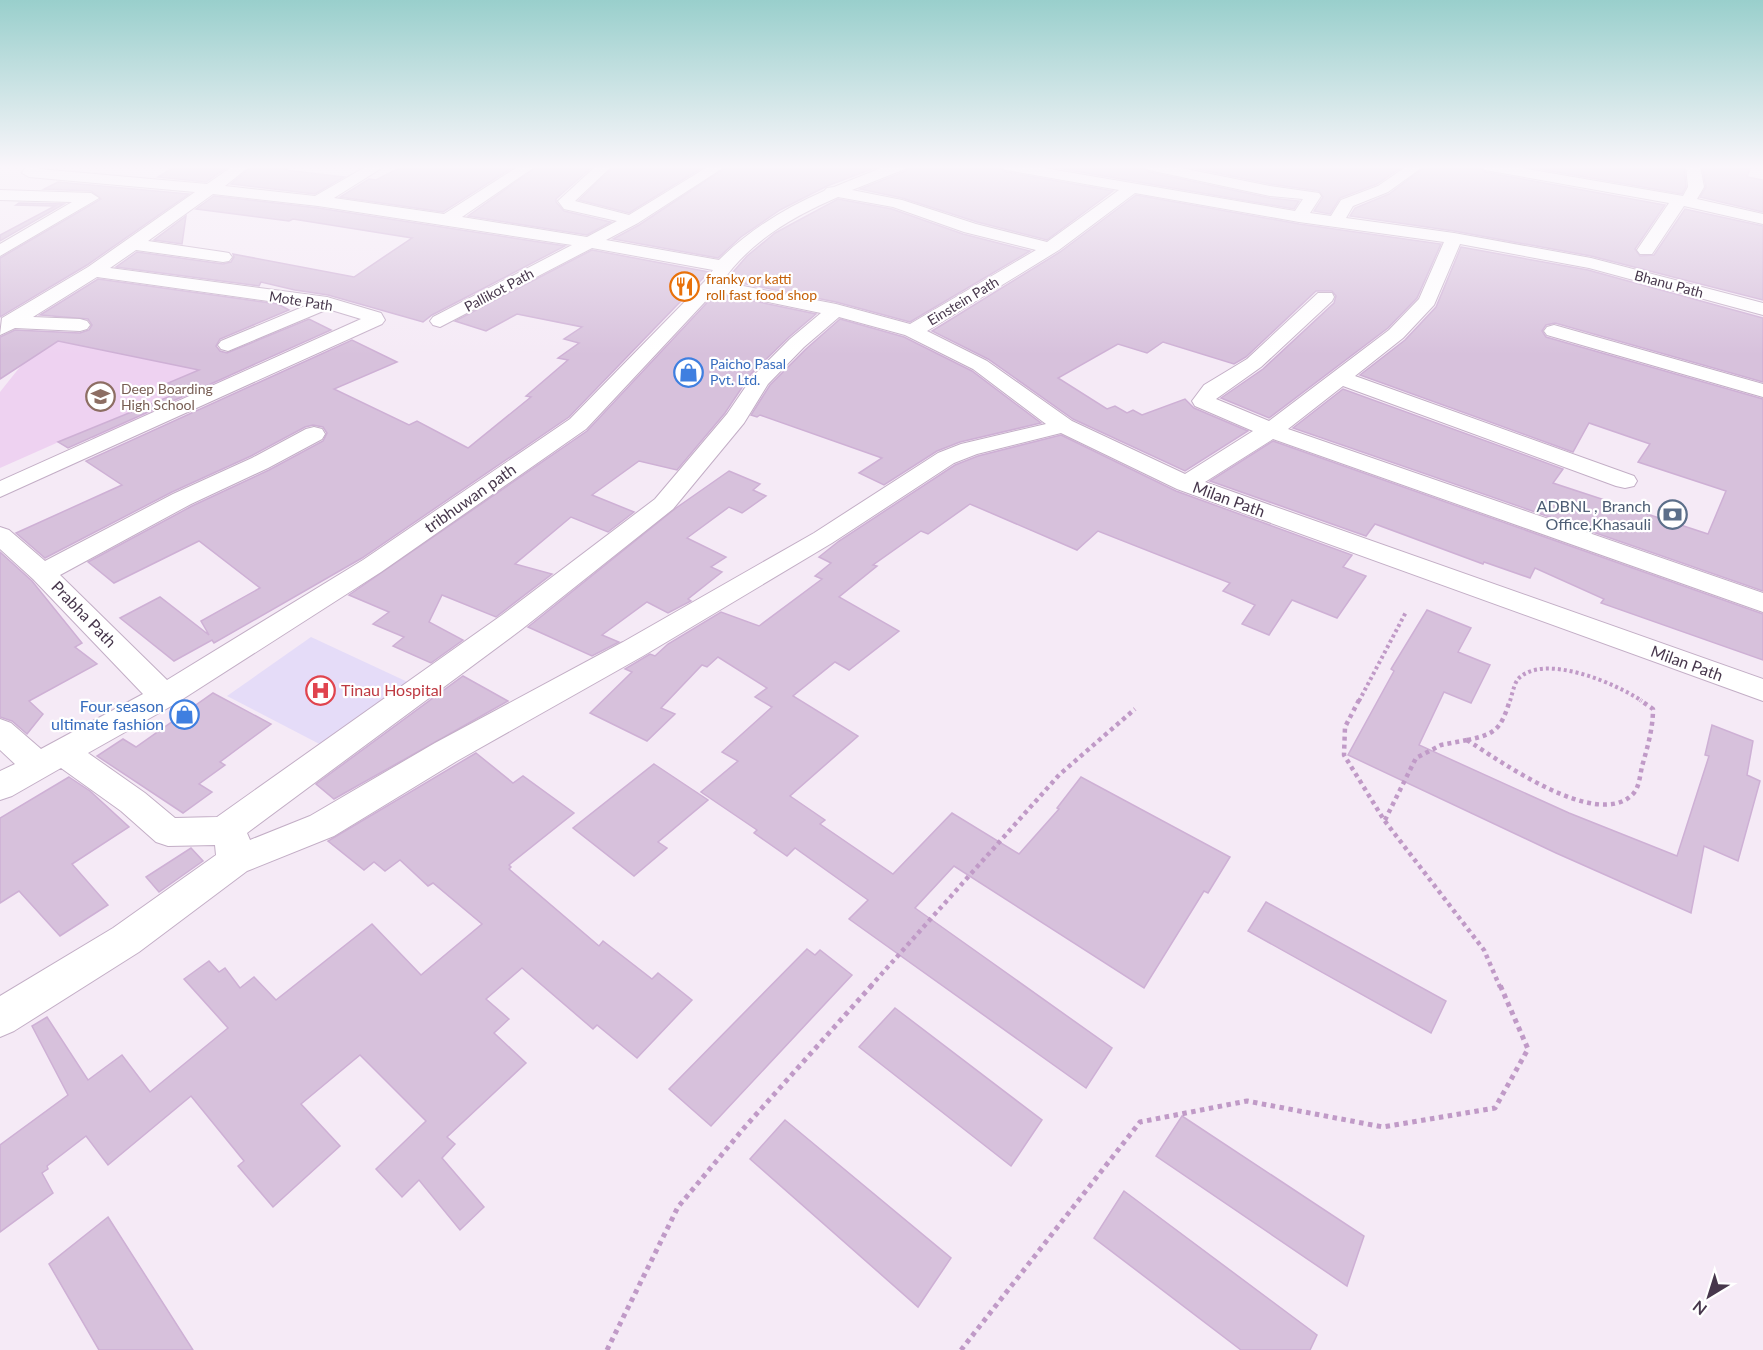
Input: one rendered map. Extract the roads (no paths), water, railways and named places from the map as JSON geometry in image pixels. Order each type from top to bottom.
[{"type":"street","points":[[0,251],[41,229]]},
{"type":"street","points":[[4,324],[94,271],[153,229]]},
{"type":"street","name":"Milan Path","points":[[512,229],[589,241],[912,332],[980,365],[1064,426],[1186,484],[1763,690]]},
{"type":"street","name":"Pallikot Path","points":[[440,321],[614,229]]},
{"type":"street","name":"tribhuwan path","points":[[0,787],[164,696],[372,566],[578,424],[716,276],[767,229]]},
{"type":"street","points":[[973,229],[1049,248]]},
{"type":"street","name":"Einstein Path","points":[[912,332],[1078,229]]},
{"type":"street","name":"Bhanu Path","points":[[1396,229],[1591,263],[1763,309]]},
{"type":"street","points":[[1646,250],[1662,229]]},
{"type":"street","points":[[1186,484],[1270,430],[1396,334],[1427,301],[1454,238]]},
{"type":"street","points":[[133,244],[224,257]]},
{"type":"street","name":"Mote Path","points":[[0,490],[375,320],[374,317],[327,303],[94,271]]},
{"type":"street","points":[[1325,297],[1254,363],[1212,390],[1203,401],[1270,430],[1763,603]]},
{"type":"street","points":[[228,345],[327,303]]},
{"type":"street","points":[[0,1018],[126,939],[229,846],[664,504],[736,418],[760,380],[797,343],[836,310]]},
{"type":"street","points":[[4,324],[80,325]]},
{"type":"street","points":[[1554,331],[1763,391]]},
{"type":"street","points":[[1340,378],[1625,481]]},
{"type":"street","points":[[0,731],[50,760],[133,802],[168,832],[229,846],[322,826],[446,752],[633,650],[823,538],[946,458],[969,449],[1064,426]]},
{"type":"street","points":[[44,573],[182,499],[260,464],[314,434]]},
{"type":"street","name":"Prabha Path","points":[[0,535],[44,573],[164,696]]},
{"type":"place","name":"franky or katti roll fast food shop","points":[[685,287]]},
{"type":"place","name":"Paicho Pasal Pvt. Ltd.","points":[[689,372]]},
{"type":"place","name":"Deep Boarding High School","points":[[100,397]]},
{"type":"place","name":"ADBNL , Branch Office,Khasauli","points":[[1672,515]]},
{"type":"place","name":"Tinau Hospital","points":[[320,690]]},
{"type":"place","name":"Four season ultimate fashion","points":[[185,715]]}]
